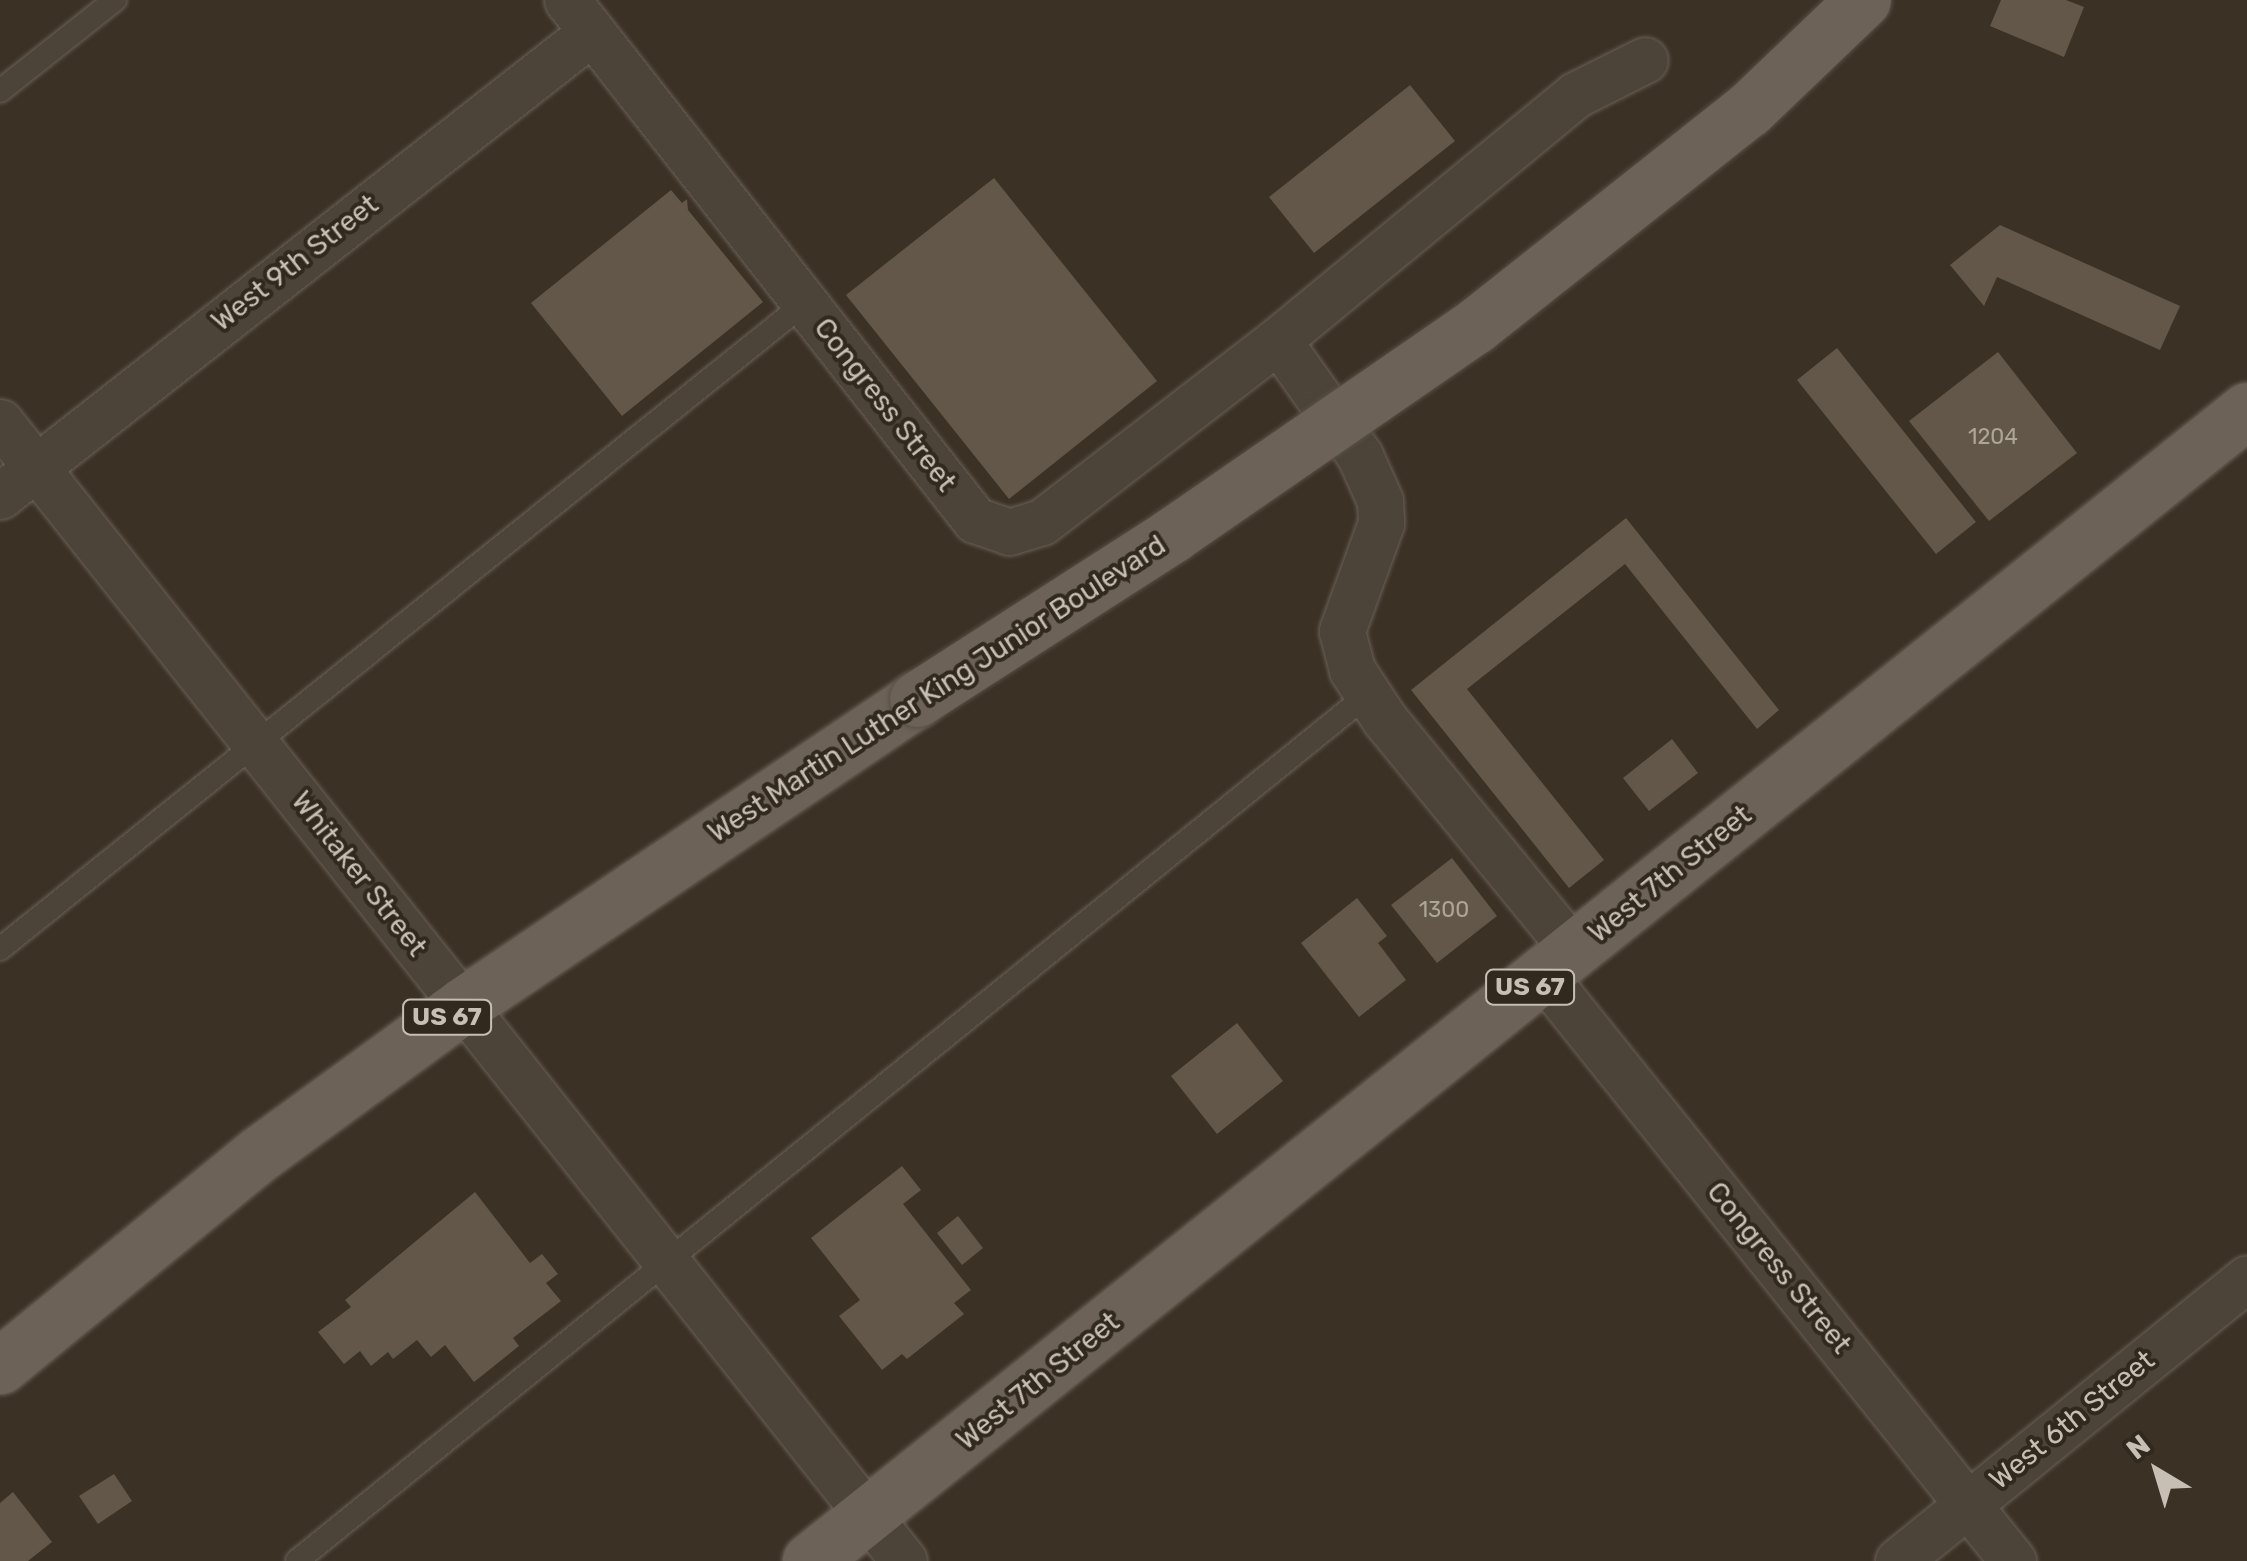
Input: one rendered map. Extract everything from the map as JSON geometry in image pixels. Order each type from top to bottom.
[{"type":"main road","name":"West Martin Luther King Junior Boulevard","points":[[0,1366],[259,1154],[463,1005],[917,699],[1172,535],[1475,326],[1748,110],[1863,0]]},
{"type":"main road","name":"West 7th Street","points":[[810,1561],[2247,410]]},
{"type":"street","name":"Congress Street","points":[[579,16],[975,520],[1009,532],[1042,522],[1278,340],[1575,95],[1645,60]]},
{"type":"street","name":"West 9th Street","points":[[0,496],[579,16]]},
{"type":"street","name":"Congress Street","points":[[1278,340],[1360,456],[1380,501],[1381,524],[1342,631],[1366,696],[1559,964],[2013,1561]]},
{"type":"street","name":"Whitaker Street","points":[[0,422],[904,1561]]},
{"type":"street","name":"West 6th Street","points":[[1898,1561],[2247,1278]]},
{"type":"lane","points":[[0,91],[115,0]]},
{"type":"lane","points":[[0,949],[805,303]]},
{"type":"lane","points":[[296,1561],[1366,696]]},
{"type":"building","points":[[2001,0],[2066,0],[2084,7],[2064,57],[1990,26]]},
{"type":"building","points":[[1410,85],[1455,141],[1314,253],[1269,197]]},
{"type":"building","points":[[994,178],[1157,381],[1009,499],[846,295]]},
{"type":"building","points":[[671,190],[682,203],[687,199],[688,210],[763,302],[622,416],[531,303]]},
{"type":"building","points":[[2000,225],[2180,306],[2160,350],[1997,277],[1984,306],[1950,265]]},
{"type":"building","points":[[1837,348],[1976,522],[1936,554],[1797,380]]},
{"type":"building","points":[[1998,352],[2077,453],[1989,521],[1909,421]]},
{"type":"building","points":[[1626,518],[1779,710],[1757,729],[1625,564],[1467,689],[1604,860],[1569,888],[1411,690]]},
{"type":"building","points":[[1672,739],[1698,773],[1649,811],[1623,778]]},
{"type":"building","points":[[1452,858],[1497,916],[1437,963],[1391,905]]},
{"type":"building","points":[[1357,898],[1387,936],[1378,943],[1406,980],[1359,1017],[1301,943]]},
{"type":"building","points":[[1237,1023],[1283,1081],[1217,1134],[1171,1076]]},
{"type":"building","points":[[902,1166],[921,1190],[903,1204],[971,1290],[954,1303],[964,1314],[907,1359],[902,1354],[882,1370],[839,1316],[860,1300],[811,1238]]},
{"type":"building","points":[[475,1192],[530,1263],[542,1254],[558,1274],[546,1283],[561,1301],[513,1338],[519,1346],[474,1382],[445,1345],[431,1357],[417,1340],[393,1359],[388,1352],[371,1366],[360,1351],[344,1364],[318,1332],[351,1307],[345,1300]]},
{"type":"building","points":[[958,1216],[983,1248],[962,1265],[937,1233]]},
{"type":"building","points":[[114,1474],[132,1501],[98,1524],[79,1496]]},
{"type":"building","points":[[13,1492],[52,1542],[28,1561],[0,1561],[0,1503]]}]
